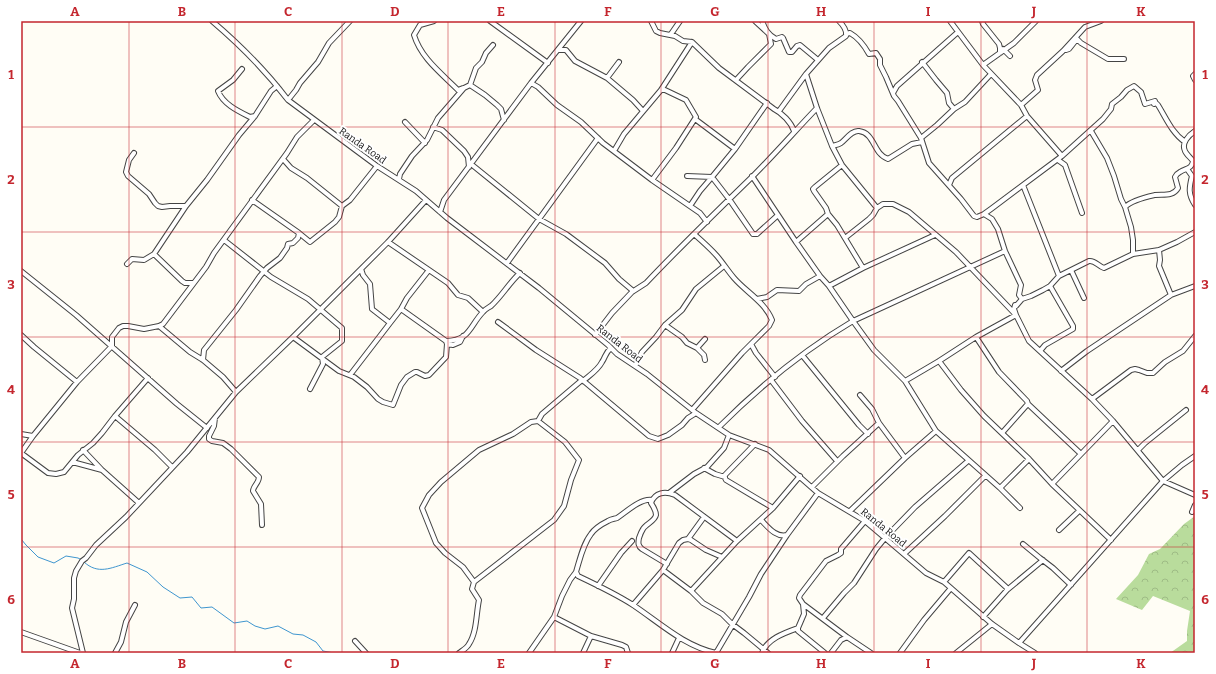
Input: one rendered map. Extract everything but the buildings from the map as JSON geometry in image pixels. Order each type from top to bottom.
[{"type":"street","name":"Randa Road","points":[[212,21],[229,36],[277,86],[288,100],[377,166],[399,179],[416,192],[520,273],[626,361],[635,366],[694,412],[729,435],[770,450],[818,493],[865,521],[926,573],[944,582],[983,617],[1035,653]]},
{"type":"street","points":[[288,100],[318,62],[329,43],[350,21]]},
{"type":"street","points":[[434,21],[420,25],[414,35],[416,43],[427,59],[458,90],[470,85],[476,68],[482,62],[486,53],[493,45]]},
{"type":"street","points":[[490,21],[548,63]]},
{"type":"street","points":[[440,212],[444,200],[531,83],[581,21]]},
{"type":"street","points":[[651,21],[656,31],[670,34],[683,41],[692,42],[719,68],[779,111],[792,127],[794,132]]},
{"type":"street","points":[[670,34],[680,21]]},
{"type":"street","points":[[754,21],[776,39],[782,37],[784,38],[789,52],[792,52],[797,46],[800,45],[818,60]]},
{"type":"street","points":[[736,80],[770,44],[769,34],[762,21]]},
{"type":"street","points":[[779,111],[818,60],[829,48],[846,36],[845,28],[839,21]]},
{"type":"street","points":[[950,21],[983,65],[1021,105],[1027,116],[1062,156]]},
{"type":"street","points":[[982,21],[997,41],[1001,51],[1010,56]]},
{"type":"street","points":[[983,65],[1017,40],[1036,21]]},
{"type":"street","points":[[1021,105],[1038,90],[1035,80],[1037,76],[1085,28],[1101,21]]},
{"type":"street","points":[[893,93],[897,86],[922,62],[958,32]]},
{"type":"street","points":[[846,34],[850,33],[856,36],[864,44],[869,54],[876,53],[880,59],[880,65],[894,96],[922,140],[929,163],[974,216],[977,217],[984,214],[1058,160],[1103,119],[1111,109],[1112,104],[1126,90],[1134,86],[1141,92],[1145,104],[1155,101],[1154,104],[1156,103],[1158,105],[1172,130],[1185,142]]},
{"type":"street","points":[[1063,51],[1069,49],[1077,39],[1108,59],[1124,59]]},
{"type":"street","points":[[614,151],[624,134],[661,90],[692,42]]},
{"type":"street","points":[[558,50],[566,50],[575,61],[607,78],[633,100],[643,111]]},
{"type":"street","points":[[607,78],[620,62]]},
{"type":"street","points":[[922,62],[947,93],[949,102],[954,109]]},
{"type":"street","points":[[242,69],[233,80],[218,91],[221,98],[234,110],[250,117],[255,116]]},
{"type":"street","points":[[806,74],[817,108],[832,146],[842,165],[876,208]]},
{"type":"street","points":[[832,146],[840,143],[857,130],[870,137],[884,158],[888,159],[912,144],[922,140],[954,109],[965,102],[991,74]]},
{"type":"street","points":[[1195,74],[1193,76],[1195,80]]},
{"type":"street","points":[[531,83],[557,105],[581,122],[614,151],[652,180],[700,213],[707,222]]},
{"type":"street","points":[[470,85],[497,105],[501,110],[504,120]]},
{"type":"street","points":[[127,264],[132,259],[144,260],[154,254],[186,206],[210,177],[242,131],[255,116],[271,91],[277,86]]},
{"type":"street","points":[[399,179],[400,174],[412,156],[425,143],[438,118],[464,88]]},
{"type":"street","points":[[661,90],[665,90],[686,100],[695,115],[695,119],[735,149]]},
{"type":"street","points":[[690,206],[700,191],[735,149],[767,103]]},
{"type":"street","points":[[595,334],[632,292],[646,283],[817,108]]},
{"type":"street","points":[[949,185],[952,178],[1027,116]]},
{"type":"street","points":[[652,180],[695,119]]},
{"type":"street","points":[[148,378],[102,433],[83,450],[64,472],[56,474],[48,473],[21,453],[76,382],[112,346],[112,337],[119,328],[123,326],[144,329],[159,326],[165,321],[206,267],[252,200],[283,159],[294,141],[314,120]]},
{"type":"street","points":[[405,122],[425,143]]},
{"type":"street","points":[[433,127],[442,130],[464,151],[468,157],[470,165],[539,219],[566,234],[605,263],[631,288],[632,292]]},
{"type":"street","points":[[1091,131],[1107,158],[1121,199],[1126,207],[1134,240],[1133,254]]},
{"type":"street","points":[[1126,207],[1129,203],[1156,195],[1168,195],[1173,193],[1178,188],[1175,177],[1180,171],[1190,167],[1193,164],[1193,161],[1185,151],[1184,146],[1190,134],[1195,131]]},
{"type":"street","points":[[507,263],[598,138]]},
{"type":"street","points":[[134,153],[129,160],[126,172],[128,176],[149,194],[155,203],[162,207],[186,206]]},
{"type":"street","points":[[283,159],[291,168],[307,178],[342,206]]},
{"type":"street","points":[[1058,160],[1065,165],[1082,213]]},
{"type":"street","points":[[842,165],[813,189],[863,268]]},
{"type":"street","points":[[252,200],[310,242],[335,222],[339,217],[342,206],[350,200],[377,166]]},
{"type":"street","points":[[1187,168],[1192,176],[1189,187],[1190,194],[1195,205]]},
{"type":"street","points":[[687,176],[712,177]]},
{"type":"street","points":[[752,176],[796,242],[874,350],[905,381],[936,431],[1000,488],[1020,508]]},
{"type":"street","points":[[712,177],[753,234],[757,234],[778,215]]},
{"type":"street","points":[[1023,185],[1060,276]]},
{"type":"street","points":[[82,653],[72,608],[74,599],[74,578],[82,561],[172,468],[236,392],[294,337],[388,242],[426,200]]},
{"type":"street","points":[[845,238],[869,219],[873,215],[876,208],[883,204],[889,203],[900,207],[909,212],[956,252],[1016,315]]},
{"type":"street","points":[[796,242],[828,214]]},
{"type":"street","points":[[984,214],[992,219],[998,229],[1005,251],[1021,285],[1019,295],[1022,299]]},
{"type":"street","points":[[1195,232],[1159,250],[1133,254],[1104,268],[1092,261],[1060,276],[1050,286],[1035,295],[1022,299],[1016,306],[1015,305],[1014,309],[1029,341],[1092,399],[1113,421],[1163,481],[1195,495]]},
{"type":"street","points":[[203,360],[204,350],[260,276],[267,268],[280,258],[288,244],[293,243],[298,238],[299,233]]},
{"type":"street","points":[[498,322],[582,381],[649,436],[658,439],[668,435],[682,425],[694,412],[742,353],[769,326],[772,320],[757,299],[734,279],[716,255],[694,234]]},
{"type":"street","points":[[829,286],[863,268],[935,235]]},
{"type":"street","points":[[224,240],[271,277],[308,299],[342,328],[342,341],[322,357]]},
{"type":"street","points":[[388,242],[448,282],[458,294],[468,298],[483,312]]},
{"type":"street","points":[[1159,250],[1159,266],[1171,295]]},
{"type":"street","points":[[719,427],[740,406],[802,355],[853,321],[971,268],[1005,251]]},
{"type":"street","points":[[154,254],[182,281],[185,283],[193,283]]},
{"type":"street","points":[[635,366],[638,357],[665,325],[682,310],[696,289],[724,266]]},
{"type":"street","points":[[361,269],[363,275],[370,284],[372,309],[390,323]]},
{"type":"street","points":[[350,376],[429,270]]},
{"type":"street","points":[[1071,270],[1084,298]]},
{"type":"street","points":[[21,271],[65,305],[177,404],[207,428]]},
{"type":"street","points":[[447,342],[469,332],[483,312],[490,306],[513,278],[520,273]]},
{"type":"street","points":[[757,299],[767,297],[777,290],[799,291],[806,284],[820,276]]},
{"type":"street","points":[[1040,351],[1045,345],[1073,329],[1073,326],[1050,286]]},
{"type":"street","points":[[1061,371],[1087,351],[1171,295],[1195,286]]},
{"type":"street","points":[[401,309],[447,342]]},
{"type":"street","points":[[905,381],[976,337],[1016,315]]},
{"type":"street","points":[[665,325],[682,337],[687,343],[697,348],[704,355],[705,360]]},
{"type":"street","points":[[159,326],[223,377],[236,392]]},
{"type":"street","points":[[21,335],[76,382]]},
{"type":"street","points":[[1092,399],[1131,370],[1135,369],[1150,374],[1153,373],[1165,362],[1183,351],[1195,336]]},
{"type":"street","points":[[294,337],[339,371],[368,387],[378,399],[393,405],[401,385],[408,377],[415,372],[426,376],[429,375],[444,360],[446,357],[447,342]]},
{"type":"street","points":[[976,337],[999,372],[1027,401],[1028,404],[1081,454]]},
{"type":"street","points":[[697,348],[705,339]]},
{"type":"street","points":[[751,344],[802,421],[837,461]]},
{"type":"street","points":[[538,421],[542,414],[593,373],[604,360],[606,352],[611,348]]},
{"type":"street","points":[[802,355],[858,425],[868,434]]},
{"type":"street","points":[[310,389],[323,364],[322,357]]},
{"type":"street","points":[[938,361],[960,390],[984,416],[1029,458],[1052,484],[1111,540]]},
{"type":"street","points":[[860,395],[872,409],[905,458]]},
{"type":"street","points":[[1002,433],[1028,404]]},
{"type":"street","points":[[1138,450],[1186,410]]},
{"type":"street","points":[[115,416],[155,450],[172,468]]},
{"type":"street","points":[[215,417],[214,426],[209,436],[210,439],[212,441],[223,443],[231,449],[259,477],[258,483],[253,488],[253,491],[261,504],[262,525]]},
{"type":"street","points":[[459,653],[469,645],[475,630],[479,600],[472,589],[474,582],[554,520],[564,506],[571,480],[579,460],[565,442],[538,421],[531,422],[513,434],[479,450],[441,482],[429,495],[422,508],[436,543],[445,553],[463,567],[474,582]]},
{"type":"street","points":[[1052,484],[1113,421]]},
{"type":"street","points":[[812,487],[837,461],[880,423]]},
{"type":"street","points":[[850,511],[905,458],[936,431]]},
{"type":"street","points":[[21,434],[33,436]]},
{"type":"street","points":[[669,493],[694,474],[707,467],[724,448],[729,435]]},
{"type":"street","points":[[725,477],[724,476],[755,444]]},
{"type":"street","points":[[83,450],[102,470],[139,503]]},
{"type":"street","points":[[1019,643],[1163,481],[1195,456]]},
{"type":"street","points":[[1000,488],[1029,458]]},
{"type":"street","points":[[823,618],[854,583],[885,538],[915,507],[968,461]]},
{"type":"street","points":[[72,463],[102,470]]},
{"type":"street","points":[[704,468],[725,477],[726,480],[773,508]]},
{"type":"street","points":[[690,591],[737,541],[773,508],[800,476]]},
{"type":"street","points":[[904,554],[985,476]]},
{"type":"street","points":[[667,564],[642,549],[638,542],[640,532],[656,515],[651,503],[652,500],[658,494],[663,492],[675,495],[737,541]]},
{"type":"street","points":[[576,572],[578,576],[633,605],[679,638],[705,650],[716,653],[761,574],[818,493]]},
{"type":"street","points":[[529,653],[554,617],[562,596],[576,572],[585,544],[590,535],[596,528],[609,520],[616,519],[629,509],[647,499],[652,500]]},
{"type":"street","points":[[1192,512],[1195,505]]},
{"type":"street","points":[[1059,530],[1080,511]]},
{"type":"street","points":[[633,605],[663,570],[679,544],[683,540],[688,539],[704,517]]},
{"type":"street","points":[[761,520],[774,533],[783,536],[787,535]]},
{"type":"street","points":[[865,521],[841,549],[841,553],[826,561],[799,598],[803,604],[871,653]]},
{"type":"street","points":[[688,539],[706,550],[722,557]]},
{"type":"street","points":[[598,586],[632,541]]},
{"type":"street","points":[[1022,544],[1057,571],[1071,585]]},
{"type":"street","points":[[944,582],[969,553],[1007,588],[1007,590]]},
{"type":"street","points":[[983,617],[1007,590],[1043,560]]},
{"type":"street","points":[[663,570],[703,603],[722,614],[763,651],[768,653]]},
{"type":"street","points":[[900,653],[924,620],[951,588]]},
{"type":"street","points":[[763,651],[765,646],[777,638],[798,628],[804,614],[803,604]]},
{"type":"street","points":[[115,653],[121,642],[126,622],[135,605]]},
{"type":"street","points":[[554,617],[591,636],[622,645],[626,647],[628,653]]},
{"type":"street","points":[[956,653],[992,624]]},
{"type":"street","points":[[798,628],[799,632],[825,653]]},
{"type":"street","points":[[21,632],[82,653]]},
{"type":"street","points":[[583,653],[591,636]]},
{"type":"street","points":[[831,653],[841,640],[847,637]]},
{"type":"street","points":[[672,653],[679,638]]},
{"type":"street","points":[[355,641],[366,653]]},
{"type":"green space","points":[[1195,516],[1195,653],[1170,653],[1187,641],[1190,611],[1153,596],[1142,610],[1116,599],[1138,575],[1149,554],[1160,549],[1184,524]]},
{"type":"waterway","points":[[21,539],[38,557],[54,563],[66,556],[82,560]]},
{"type":"waterway","points":[[84,562],[89,566],[100,569],[127,563],[147,572],[163,587],[180,598],[192,597],[201,608],[212,607],[234,623],[247,621],[255,626],[265,629],[278,626],[293,634],[303,635],[316,642],[323,651],[334,653]]}]
